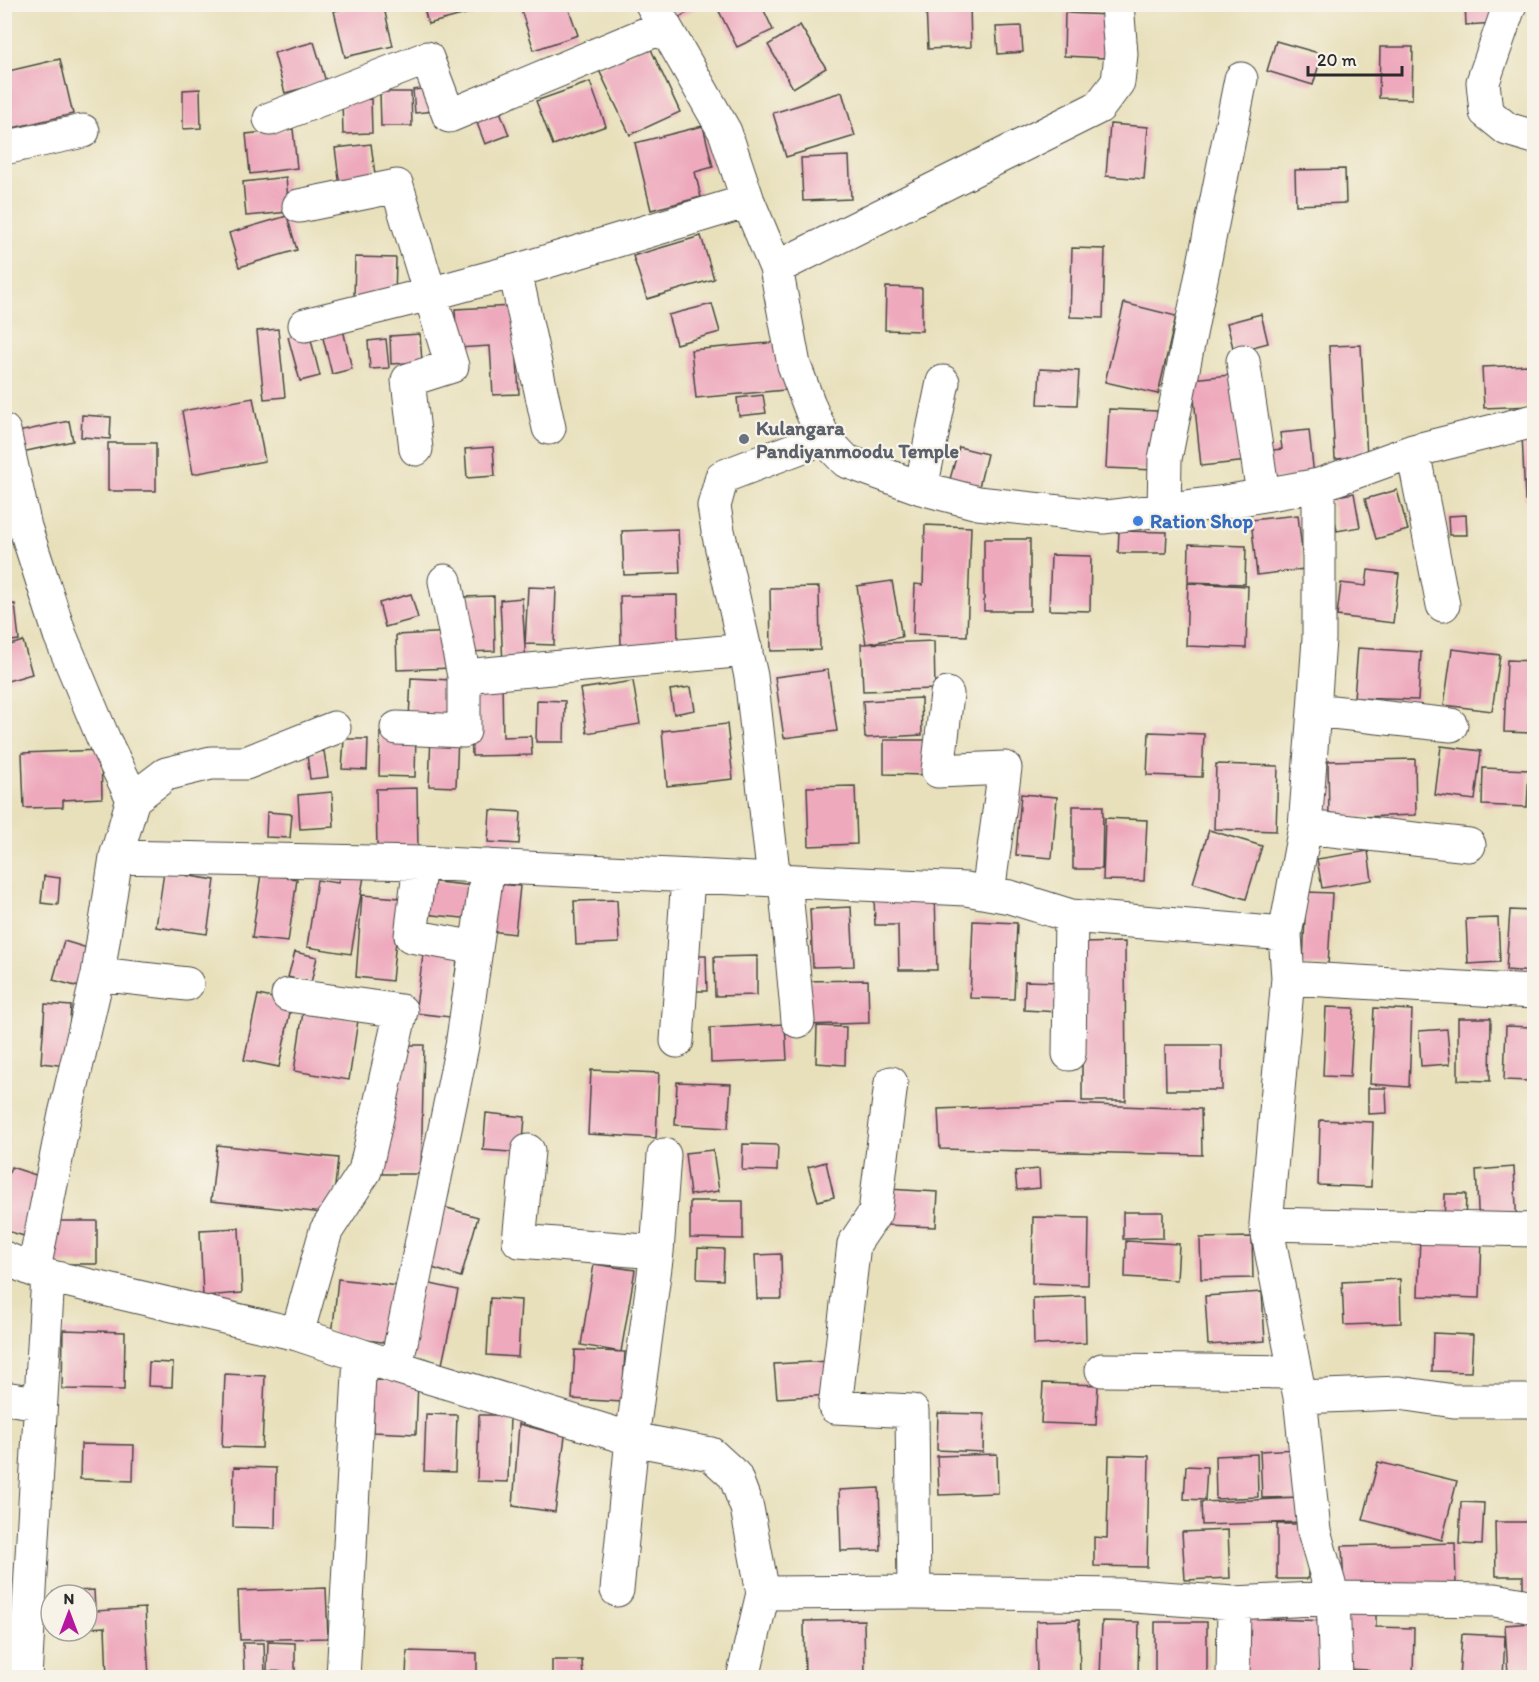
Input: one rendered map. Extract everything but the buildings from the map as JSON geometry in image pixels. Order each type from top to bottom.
[{"type":"street","points":[[776,268],[1099,107],[1119,82],[1121,54],[1117,4]]},
{"type":"street","points":[[1510,4],[1483,82],[1486,112],[1507,129],[1534,137]]},
{"type":"street","points":[[270,119],[427,58],[449,116],[659,15],[725,132],[748,201],[776,268],[794,365],[824,438],[846,461],[921,488],[978,503],[1105,517],[1225,502],[1319,486],[1413,451],[1534,421]]},
{"type":"street","points":[[1164,510],[1165,459],[1241,79]]},
{"type":"street","points":[[4,148],[83,131]]},
{"type":"street","points":[[299,206],[397,186],[452,366],[408,381],[416,449]]},
{"type":"street","points":[[304,325],[515,271],[748,201]]},
{"type":"street","points":[[515,271],[549,428]]},
{"type":"street","points":[[1243,361],[1263,494]]},
{"type":"street","points":[[921,488],[943,382]]},
{"type":"street","points":[[798,1021],[752,676],[714,507],[722,477],[824,438]]},
{"type":"street","points":[[6,441],[25,527],[60,635],[104,740],[133,799]]},
{"type":"street","points":[[1413,451],[1443,605]]},
{"type":"street","points":[[1319,486],[1319,639],[1314,710],[1305,827],[1285,934],[1288,978],[1266,1224],[1297,1384],[1314,1531],[1333,1598],[1336,1677]]},
{"type":"street","points":[[397,728],[464,731],[464,676],[445,580]]},
{"type":"street","points":[[464,676],[746,650]]},
{"type":"street","points":[[947,694],[938,771],[1005,768],[988,893]]},
{"type":"street","points":[[1314,710],[1451,725]]},
{"type":"street","points":[[25,1677],[16,1636],[40,1403],[29,1268],[98,974],[116,857],[133,799],[166,774],[211,763],[246,763],[334,728]]},
{"type":"street","points":[[1305,827],[1469,845]]},
{"type":"street","points":[[116,857],[420,863],[966,889],[1010,897],[1071,916],[1285,934]]},
{"type":"street","points":[[420,863],[411,936],[476,948]]},
{"type":"street","points":[[396,1367],[462,1046],[488,866]]},
{"type":"street","points":[[677,1041],[688,876]]},
{"type":"street","points":[[1069,1053],[1071,916]]},
{"type":"street","points":[[98,974],[187,984]]},
{"type":"street","points":[[1288,978],[1534,992]]},
{"type":"street","points":[[288,995],[401,1011],[365,1171],[326,1232],[297,1334]]},
{"type":"street","points":[[891,1083],[875,1213],[854,1244],[835,1407],[912,1410],[914,1592]]},
{"type":"street","points":[[528,1151],[519,1241],[657,1252]]},
{"type":"street","points":[[617,1590],[632,1439],[657,1252],[664,1155]]},
{"type":"street","points":[[1266,1224],[1534,1230]]},
{"type":"street","points":[[29,1268],[297,1334],[360,1356],[632,1439],[711,1454],[735,1476],[747,1508],[764,1593],[743,1677]]},
{"type":"street","points":[[343,1677],[360,1356]]},
{"type":"street","points":[[1102,1370],[1297,1384],[1399,1393],[1454,1401],[1534,1401]]},
{"type":"street","points":[[4,1398],[40,1403]]},
{"type":"street","points":[[764,1593],[914,1592],[1120,1595],[1234,1603],[1333,1598],[1495,1600],[1534,1607]]},
{"type":"street","points":[[1233,1677],[1234,1603]]},
{"type":"place","name":"Kulangara Pandiyanmoodu Temple","points":[[744,439]]},
{"type":"place","name":"Ration Shop","points":[[1138,521]]}]
